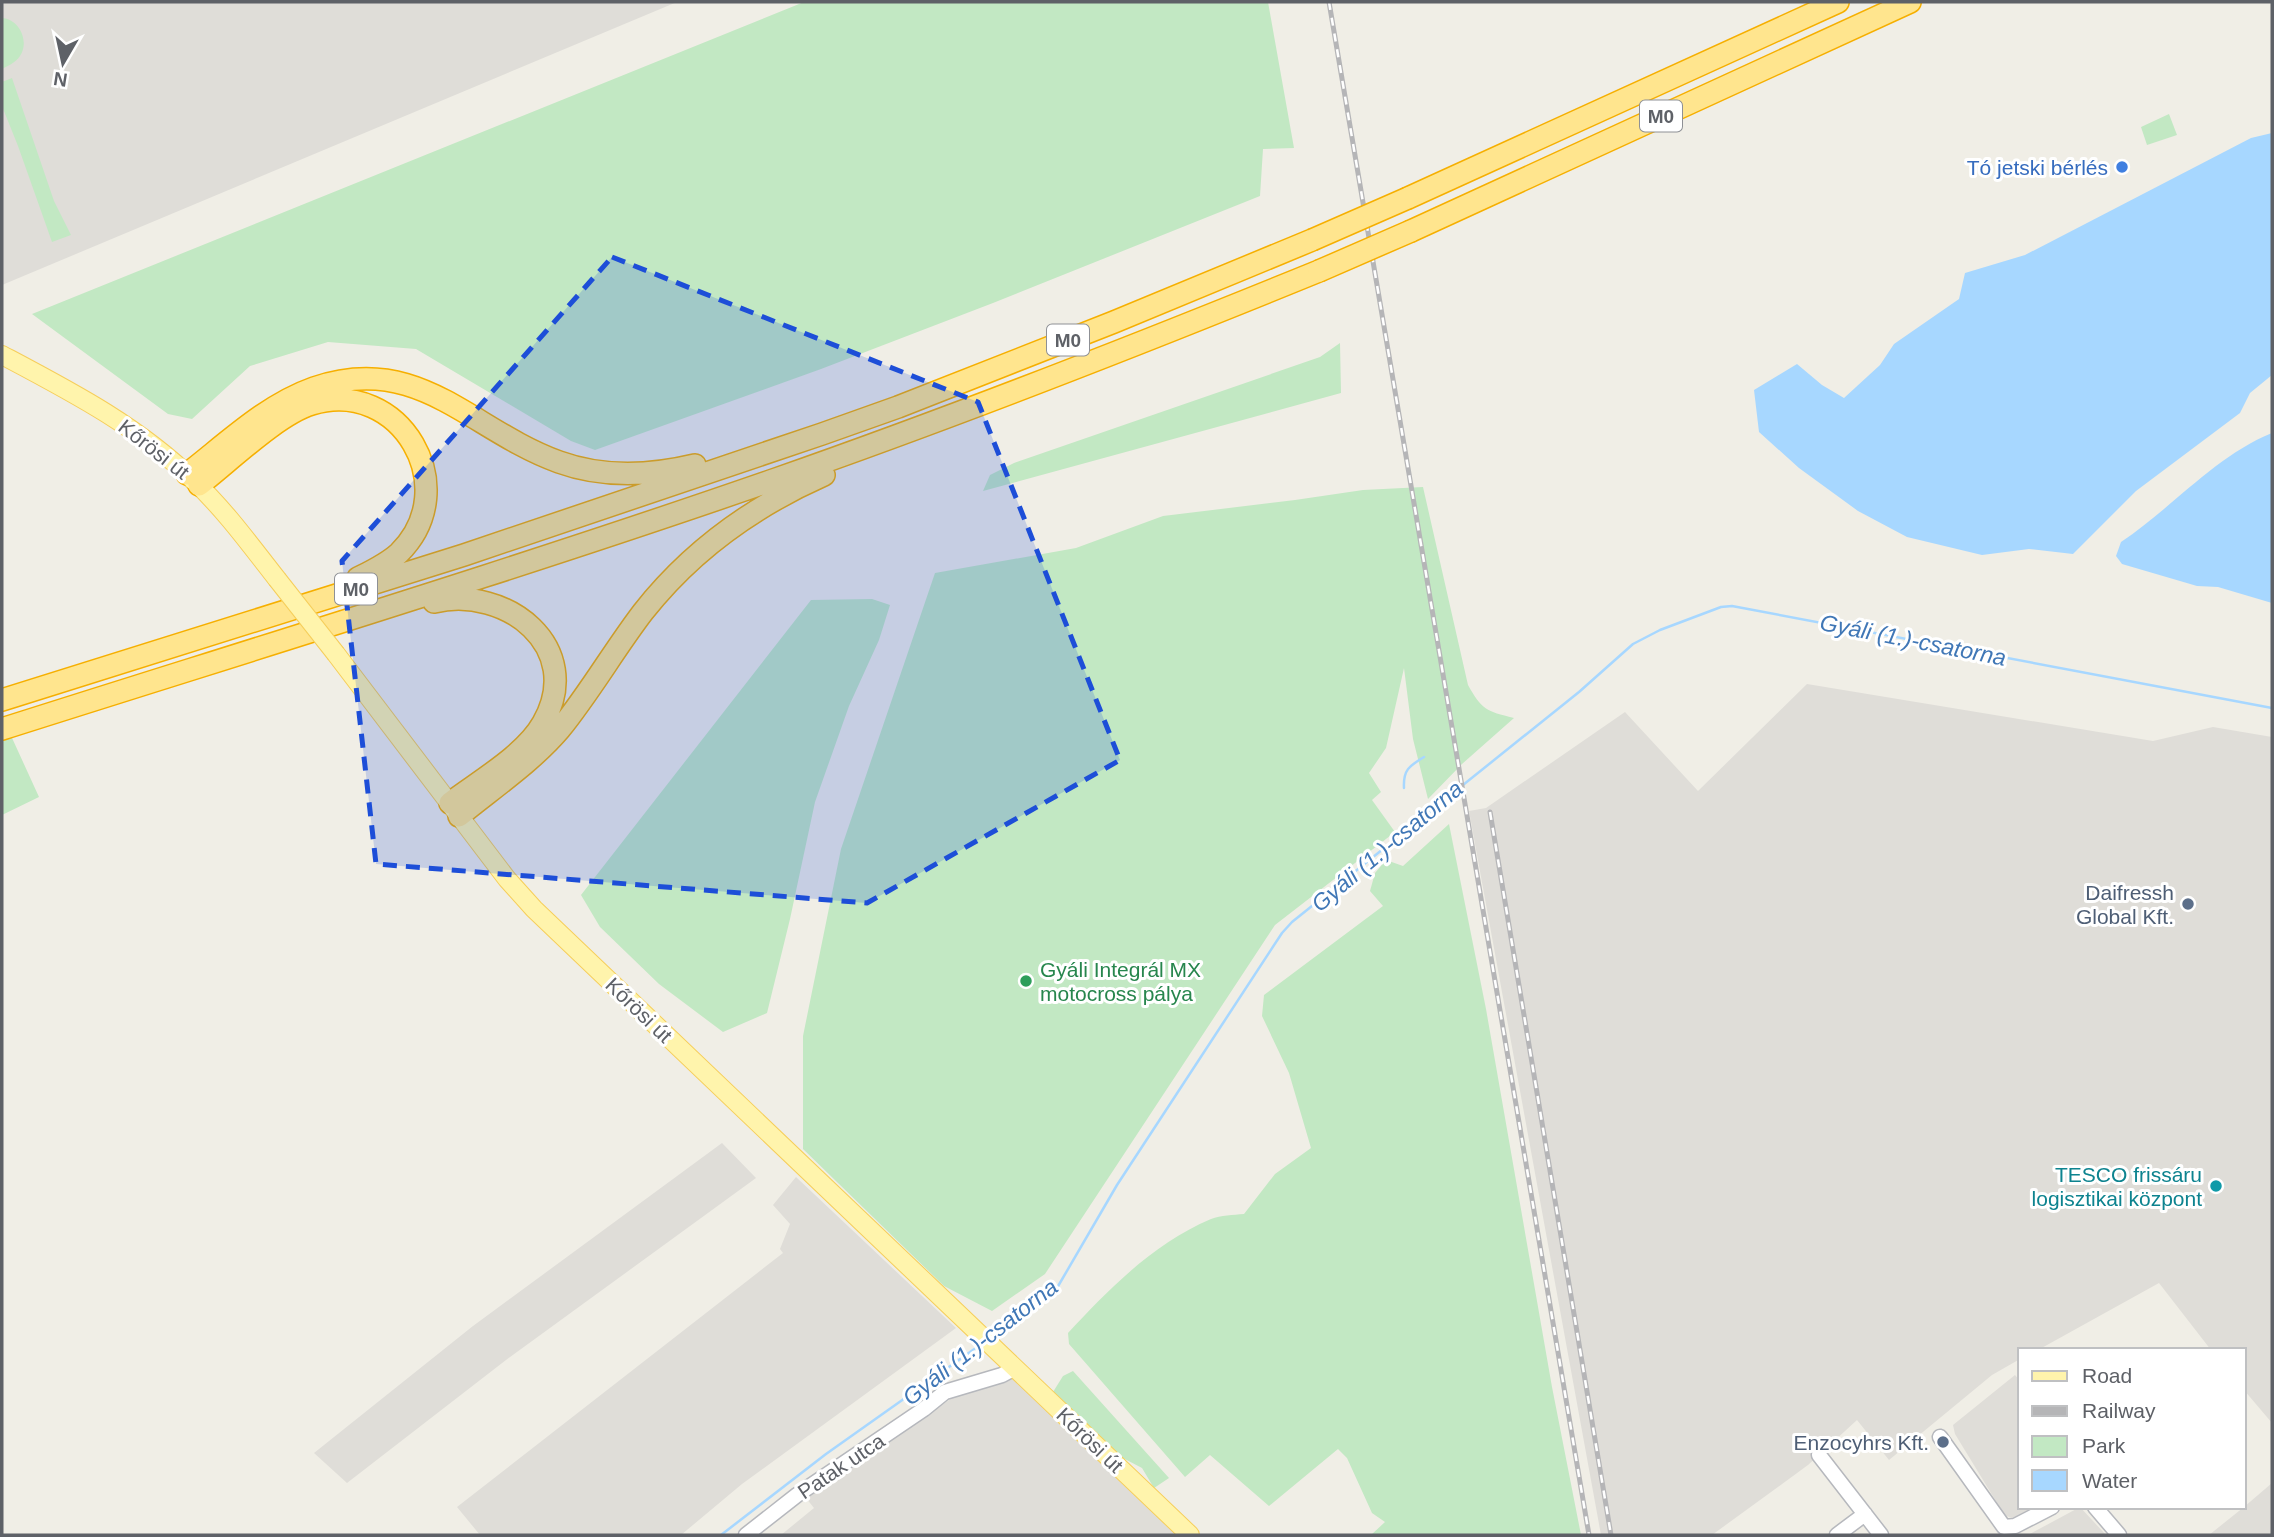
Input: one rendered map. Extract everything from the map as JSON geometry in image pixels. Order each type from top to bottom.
[{"type":"highway","name":"M0","points":[[2,700],[464,555],[898,407],[1312,240],[1838,2]]},
{"type":"highway","name":"M0","points":[[2,729],[677,513],[904,433],[1120,352],[1411,231],[1910,2]]},
{"type":"highway","points":[[193,480],[263,415],[313,389],[355,379],[388,380],[408,384],[440,397],[546,457],[566,465],[607,473],[667,471],[728,458],[791,438],[822,434]]},
{"type":"highway","points":[[193,480],[284,417],[304,407],[329,400],[355,402],[373,407],[389,416],[408,435],[422,464],[426,487],[423,513],[414,533],[398,553],[359,577],[271,608],[247,623]]},
{"type":"highway","points":[[455,809],[548,742],[567,720],[644,611],[703,550],[740,520],[795,488],[870,455],[904,433]]},
{"type":"highway","points":[[377,610],[393,612],[447,599],[468,599],[491,604],[528,622],[548,650],[553,673],[553,695],[549,711],[540,728],[518,752],[455,809]]},
{"type":"main road","name":"Kőrösi út","points":[[2,355],[117,419],[152,444],[193,480],[277,579],[507,879],[545,920],[1190,1535]]},
{"type":"street","name":"Patak utca","points":[[746,1535],[797,1495],[945,1392],[1002,1375],[1015,1368]]},
{"type":"street","points":[[1941,1437],[2004,1527],[2015,1526],[2048,1509]]},
{"type":"street","points":[[1819,1455],[1881,1535]]},
{"type":"street","points":[[2097,1509],[2119,1535]]},
{"type":"street","points":[[1837,1535],[1865,1514]]},
{"type":"highlighted area","points":[[612,257],[978,402],[1120,760],[867,903],[376,864],[342,561]]},
{"type":"shaded area","points":[[2,2],[677,2],[2,285]]},
{"type":"shaded area","points":[[1807,684],[2153,741],[2213,727],[2272,737],[2272,1423],[2246,1392],[2246,1348],[2209,1348],[2159,1283],[2042,1348],[2018,1348],[2018,1360],[1992,1375],[1889,1460],[1857,1420],[1808,1465],[1712,1535],[1601,1535],[1469,811],[1486,808],[1625,712],[1698,791]]},
{"type":"shaded area","points":[[722,1143],[756,1178],[506,1360],[347,1483],[314,1453],[473,1326]]},
{"type":"shaded area","points":[[796,1177],[956,1328],[742,1484],[681,1535],[480,1535],[457,1507],[783,1253],[780,1249],[790,1224],[773,1205]]},
{"type":"shaded area","points":[[2015,1375],[2018,1379],[2018,1509],[2032,1509],[2015,1518],[2005,1516],[1955,1434],[1953,1425]]},
{"type":"shaded area","points":[[1013,1378],[1179,1535],[781,1535],[814,1508],[806,1498],[955,1396]]},
{"type":"shaded area","points":[[2272,1483],[2272,1535],[2209,1535],[2242,1509],[2246,1509],[2246,1505]]},
{"type":"shaded area","points":[[2076,1509],[2082,1509],[2106,1535],[2028,1535]]},
{"type":"green space","points":[[804,2],[1268,2],[1294,148],[1263,149],[1260,196],[821,369],[595,450],[571,441],[416,349],[328,342],[250,366],[192,419],[168,414],[32,314]]},
{"type":"green space","points":[[2,18],[18,27],[24,44],[18,58],[2,69]]},
{"type":"green space","points":[[12,78],[54,201],[71,235],[52,242],[2,106],[2,82]]},
{"type":"green space","points":[[2169,114],[2177,135],[2147,145],[2141,127]]},
{"type":"green space","points":[[1340,343],[1341,393],[983,491],[990,475],[1014,463],[1320,357]]},
{"type":"green space","name":"Gyáli Integrál MX motocross pálya","points":[[1423,487],[1468,685],[1477,700],[1486,708],[1514,718],[1462,764],[1428,799],[1413,739],[1404,668],[1386,748],[1369,773],[1381,792],[1372,800],[1395,832],[1275,925],[1045,1274],[992,1311],[944,1286],[803,1149],[803,1036],[841,849],[935,573],[1076,548],[1163,516],[1363,490]]},
{"type":"green space","points":[[872,599],[890,605],[879,640],[849,706],[815,802],[767,1013],[723,1032],[659,984],[600,927],[581,895],[811,600]]},
{"type":"green space","points":[[2,716],[39,797],[2,815]]},
{"type":"green space","points":[[1449,824],[1486,1009],[1552,1387],[1581,1535],[1371,1535],[1385,1522],[1372,1513],[1347,1458],[1338,1449],[1269,1506],[1210,1455],[1185,1477],[1069,1344],[1068,1333],[1134,1268],[1190,1229],[1215,1218],[1244,1214],[1275,1174],[1311,1148],[1289,1073],[1262,1016],[1264,995],[1383,906],[1370,891],[1375,873],[1386,860],[1403,866]]},
{"type":"green space","points":[[1073,1371],[1169,1478],[1154,1488],[1142,1468],[1119,1456],[1053,1392],[1063,1376]]},
{"type":"water","points":[[2272,133],[2272,375],[2250,393],[2240,413],[2136,491],[2073,554],[2029,549],[1982,555],[1907,537],[1858,511],[1799,468],[1759,432],[1754,390],[1797,364],[1822,385],[1844,398],[1880,365],[1894,344],[1959,299],[1965,273],[2025,255],[2251,138]]},
{"type":"water","points":[[2272,433],[2272,603],[2218,587],[2197,586],[2122,564],[2116,556],[2121,542],[2231,455]]},
{"type":"waterway","name":"Gyáli (1.)-csatorna","points":[[992,1337],[1041,1303],[1057,1288],[1117,1185],[1282,933],[1292,922],[1579,692],[1633,644],[1660,630],[1721,607],[1732,606],[2272,708]]},
{"type":"waterway","points":[[1404,788],[1408,769],[1424,757]]},
{"type":"waterway","name":"Gyáli (1.)-csatorna","points":[[721,1535],[826,1454],[980,1345]]},
{"type":"railway","points":[[1329,2],[1589,1535]]},
{"type":"railway","points":[[1490,812],[1611,1535]]},
{"type":"place","name":"Tó jetski bérlés","points":[[2122,167]]},
{"type":"place","name":"Daifressh Global Kft.","points":[[2188,904]]},
{"type":"place","name":"Gyáli Integrál MX motocross pálya","points":[[1026,981]]},
{"type":"place","name":"TESCO frissáru logisztikai központ","points":[[2216,1186]]},
{"type":"place","name":"Enzocyhrs Kft.","points":[[1943,1442]]}]
